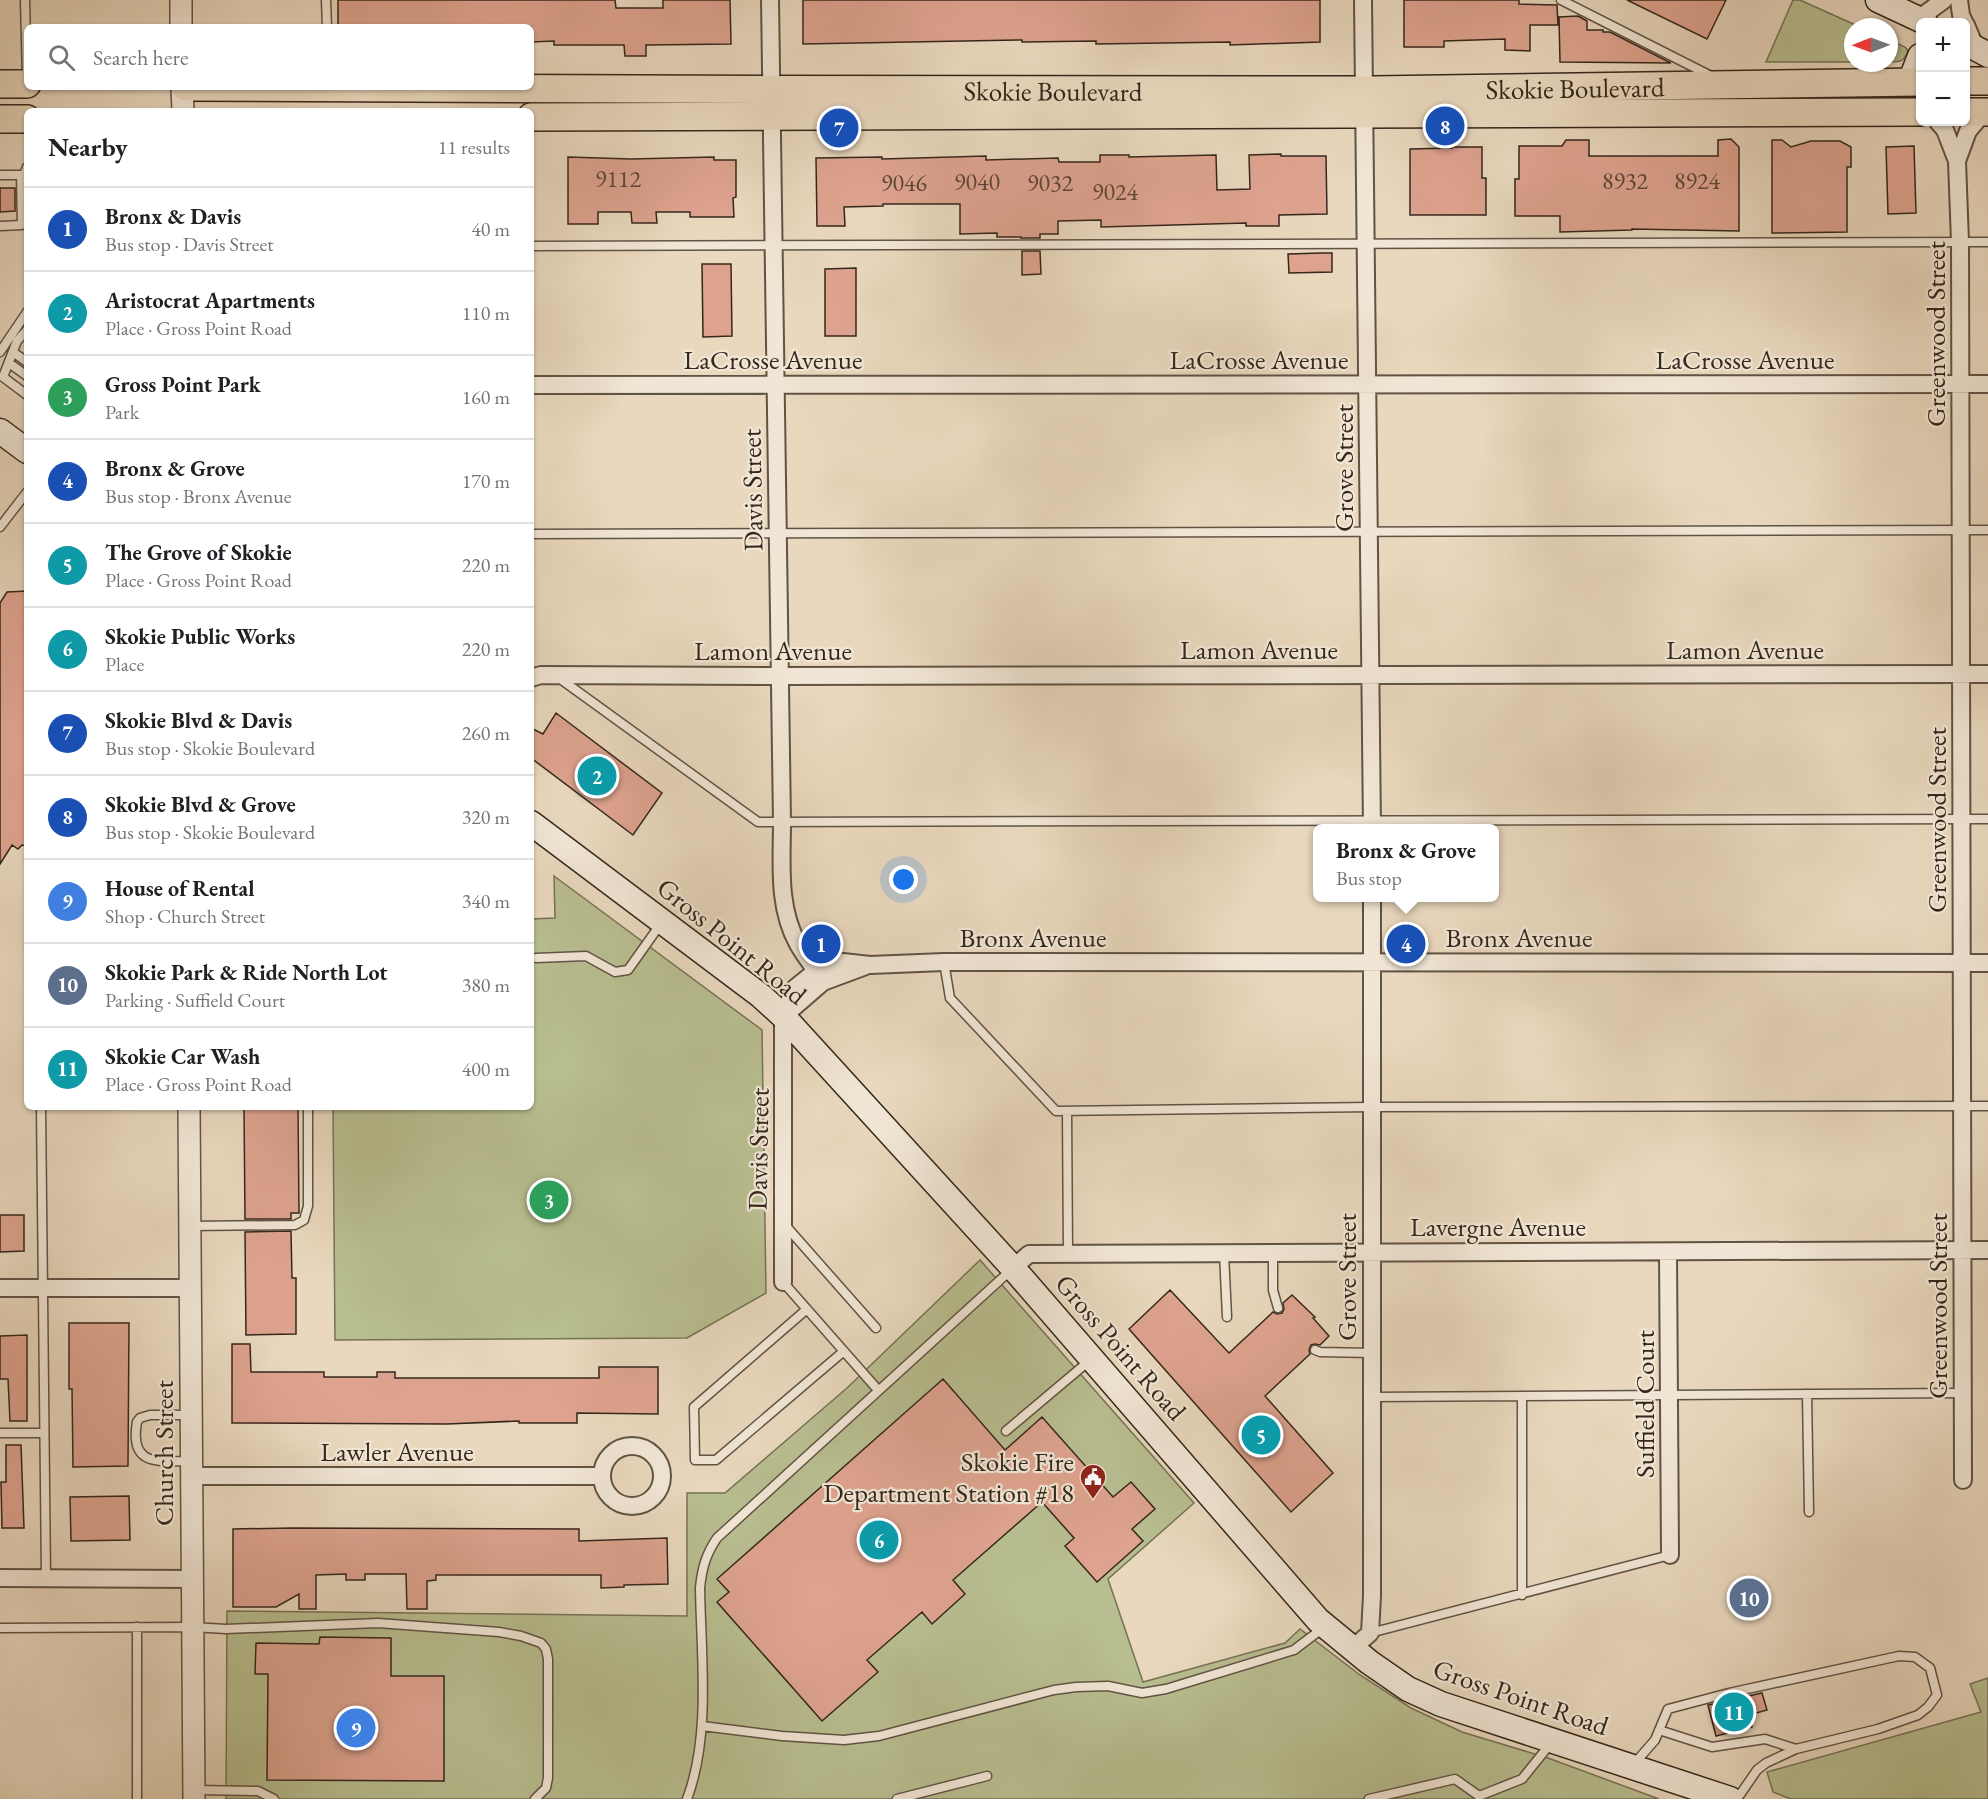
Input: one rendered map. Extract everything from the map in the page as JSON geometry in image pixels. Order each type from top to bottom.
[{"type":"main road","points":[[1878,0],[1916,23]]},
{"type":"main road","points":[[1970,81],[1988,81]]},
{"type":"main road","name":"Skokie Boulevard","points":[[1364,101],[1915,82]]},
{"type":"main road","points":[[0,84],[24,84]]},
{"type":"main road","name":"Skokie Boulevard","points":[[410,90],[771,103],[1364,101],[1916,112]]},
{"type":"main road","name":"Skokie Boulevard","points":[[534,117],[771,103]]},
{"type":"main road","points":[[0,119],[24,119]]},
{"type":"main road","points":[[0,431],[24,449]]},
{"type":"main road","name":"Gross Point Road","points":[[534,825],[761,996],[783,1016],[1013,1268],[1325,1626],[1361,1641],[1369,1662],[1416,1693],[1441,1704],[1730,1799]]},
{"type":"street","points":[[181,0],[181,24]]},
{"type":"street","name":"Davis Street","points":[[770,0],[782,822],[781,889],[788,919],[797,943],[816,971]]},
{"type":"street","name":"Grove Street","points":[[1363,0],[1372,824]]},
{"type":"street","points":[[1928,18],[1944,0]]},
{"type":"street","points":[[1959,0],[1962,18]]},
{"type":"street","points":[[183,108],[184,90]]},
{"type":"street","name":"Greenwood Street","points":[[1964,1480],[1961,384],[1958,161],[1968,131],[1979,112]]},
{"type":"street","name":"Greenwood Street","points":[[1942,126],[1958,161]]},
{"type":"street","name":"LaCrosse Avenue","points":[[534,385],[1988,384]]},
{"type":"street","name":"Lamon Avenue","points":[[534,677],[541,675],[1988,674]]},
{"type":"street","name":"Grove Street","points":[[1361,1641],[1372,1397],[1372,902]]},
{"type":"street","name":"Bronx Avenue","points":[[783,1016],[795,988],[816,971],[843,962],[870,964],[945,962],[1988,963]]},
{"type":"street","name":"Bronx Avenue","points":[[783,1016],[823,982],[870,964]]},
{"type":"street","name":"Davis Street","points":[[783,1016],[783,1282]]},
{"type":"street","name":"Church Street","points":[[189,1110],[194,1794]]},
{"type":"street","name":"Lavergne Avenue","points":[[1013,1268],[1029,1254],[1988,1250]]},
{"type":"street","name":"Suffield Court","points":[[1668,1252],[1670,1555]]},
{"type":"street","points":[[0,1288],[190,1288]]},
{"type":"street","name":"Lawler Avenue","points":[[191,1469],[602,1476]]},
{"type":"street","points":[[0,1578],[192,1579]]},
{"type":"lane","points":[[25,0],[26,24]]},
{"type":"lane","points":[[326,0],[327,24]]},
{"type":"lane","points":[[1561,0],[1731,87]]},
{"type":"lane","points":[[0,175],[24,175]]},
{"type":"lane","points":[[0,226],[24,229]]},
{"type":"lane","points":[[534,246],[1988,242]]},
{"type":"lane","points":[[24,319],[3,377],[24,393]]},
{"type":"lane","points":[[0,352],[24,332]]},
{"type":"lane","points":[[16,339],[24,343]]},
{"type":"lane","points":[[13,352],[24,360]]},
{"type":"lane","points":[[9,363],[24,374]]},
{"type":"lane","points":[[0,527],[24,496]]},
{"type":"lane","points":[[534,534],[1988,530]]},
{"type":"lane","points":[[555,675],[758,822],[1313,825]]},
{"type":"lane","points":[[1470,824],[1988,819]]},
{"type":"lane","points":[[536,958],[586,956],[615,972],[628,969],[662,922]]},
{"type":"lane","points":[[945,962],[950,998],[1056,1111],[1372,1107],[1988,1106]]},
{"type":"lane","points":[[41,1110],[45,1578]]},
{"type":"lane","points":[[190,1226],[295,1225],[304,1220],[308,1206],[308,1110]]},
{"type":"lane","points":[[1067,1111],[1068,1254]]},
{"type":"lane","points":[[783,1223],[876,1328]]},
{"type":"lane","points":[[1273,1252],[1273,1290],[1278,1308]]},
{"type":"lane","points":[[1224,1253],[1227,1317]]},
{"type":"lane","points":[[687,1799],[693,1782],[702,1726],[700,1588],[702,1568],[707,1552],[717,1538],[1013,1268]]},
{"type":"lane","points":[[783,1282],[878,1390]]},
{"type":"lane","points":[[807,1309],[694,1407],[695,1460],[716,1460],[844,1351]]},
{"type":"lane","points":[[1315,1350],[1372,1353]]},
{"type":"lane","points":[[1006,1431],[1092,1359]]},
{"type":"lane","points":[[1372,1397],[1963,1393]]},
{"type":"lane","points":[[1807,1394],[1809,1512]]},
{"type":"lane","points":[[1522,1396],[1522,1594]]},
{"type":"lane","points":[[191,1415],[145,1416],[137,1422],[136,1436],[139,1453],[143,1457],[191,1469]]},
{"type":"lane","points":[[0,1433],[44,1433]]},
{"type":"lane","points":[[1361,1641],[1522,1594],[1670,1555]]},
{"type":"lane","points":[[0,1628],[192,1627],[226,1629],[378,1623],[499,1632],[521,1636],[541,1643],[546,1648],[548,1659],[548,1778],[546,1788],[536,1799]]},
{"type":"lane","points":[[702,1726],[834,1740],[879,1736],[1076,1686],[1108,1686],[1142,1693],[1166,1689],[1294,1650],[1325,1626]]},
{"type":"lane","points":[[137,1628],[137,1799]]},
{"type":"lane","points":[[1632,1767],[1654,1740],[1668,1709],[1729,1693],[1899,1656],[1915,1656],[1930,1668],[1936,1695],[1928,1707],[1918,1715],[1878,1729],[1796,1749],[1766,1763],[1757,1770],[1737,1799]]},
{"type":"lane","points":[[1659,1730],[1712,1747],[1765,1739],[1796,1749]]},
{"type":"lane","points":[[1369,1799],[1455,1779],[1478,1798],[1522,1779],[1553,1741]]},
{"type":"lane","points":[[897,1799],[987,1776]]},
{"type":"lane","points":[[194,1794],[258,1791],[270,1798]]},
{"type":"green space","points":[[1793,0],[1800,0],[1844,20],[1844,62],[1766,62]]},
{"type":"green space","points":[[1898,44],[1908,51],[1898,61]]},
{"type":"green space","points":[[554,876],[762,1030],[766,1293],[687,1338],[335,1340],[333,1110],[534,1110],[534,919],[555,918]]},
{"type":"green space","points":[[980,1260],[1194,1503],[1108,1579],[1143,1682],[1285,1643],[1300,1629],[1360,1675],[1411,1708],[1462,1732],[1548,1758],[1659,1799],[226,1799],[227,1611],[687,1616],[687,1493],[725,1493],[847,1388]]},
{"type":"green space","points":[[1988,1678],[1988,1799],[1791,1799],[1773,1792],[1767,1772],[1981,1712],[1970,1684]]},
{"type":"building","points":[[338,0],[615,0],[616,8],[663,8],[663,0],[730,0],[731,44],[646,45],[646,56],[625,56],[624,45],[554,45],[554,41],[534,42],[534,24],[338,24]]},
{"type":"building","points":[[803,0],[1320,0],[1320,42],[1230,45],[1230,42],[1096,44],[1096,41],[1022,42],[1022,40],[803,44]]},
{"type":"building","points":[[1404,0],[1519,0],[1519,4],[1557,5],[1558,25],[1530,25],[1530,51],[1505,50],[1505,39],[1444,41],[1444,47],[1404,47]]},
{"type":"building","points":[[1627,0],[1726,0],[1707,39]]},
{"type":"building","points":[[1578,16],[1587,21],[1587,30],[1610,32],[1671,63],[1560,62],[1559,17]]},
{"type":"building","points":[[1731,139],[1739,147],[1739,231],[1632,229],[1560,232],[1560,216],[1515,216],[1515,179],[1519,179],[1519,146],[1562,146],[1566,140],[1589,140],[1589,156],[1718,156],[1718,140]]},
{"type":"building","points":[[1772,140],[1782,140],[1791,147],[1811,141],[1840,141],[1851,147],[1851,167],[1847,167],[1847,232],[1772,233]]},
{"type":"building","points":[[1914,146],[1916,213],[1888,214],[1886,147]]},
{"type":"building","points":[[1482,147],[1482,178],[1486,178],[1486,215],[1410,215],[1410,149]]},
{"type":"building","points":[[1281,154],[1281,156],[1326,156],[1327,214],[1279,215],[1279,226],[1246,226],[1246,223],[1101,227],[1101,220],[1058,221],[1058,234],[1040,234],[1040,238],[1021,238],[997,237],[997,233],[960,234],[960,204],[883,204],[883,206],[844,207],[845,226],[817,226],[816,158],[986,156],[986,160],[1058,158],[1059,162],[1100,162],[1100,155],[1129,155],[1129,157],[1216,155],[1217,190],[1250,189],[1249,155]]},
{"type":"building","points":[[568,157],[631,159],[714,157],[714,160],[736,160],[734,217],[690,217],[690,212],[656,212],[657,223],[632,223],[631,212],[598,212],[598,224],[568,224]]},
{"type":"building","points":[[0,188],[15,188],[15,211],[0,212]]},
{"type":"building","points":[[1022,251],[1040,251],[1041,274],[1022,275]]},
{"type":"building","points":[[1332,253],[1332,272],[1289,273],[1288,254]]},
{"type":"building","points":[[702,264],[731,264],[732,336],[703,337]]},
{"type":"building","points":[[856,268],[856,336],[825,336],[825,269]]},
{"type":"building","points":[[24,591],[24,845],[18,849],[12,845],[0,864],[0,603],[7,592]]},
{"type":"building","points":[[556,713],[662,793],[633,835],[534,760],[534,730],[543,734]]},
{"type":"building","points":[[244,1110],[298,1110],[299,1213],[291,1213],[291,1219],[245,1219]]},
{"type":"building","points":[[0,1215],[24,1215],[24,1251],[0,1252]]},
{"type":"building","points":[[291,1231],[292,1278],[296,1278],[296,1334],[246,1335],[245,1232]]},
{"type":"building","points":[[1170,1290],[1229,1353],[1273,1312],[1282,1313],[1283,1303],[1292,1295],[1315,1317],[1313,1318],[1329,1336],[1320,1345],[1311,1345],[1310,1354],[1265,1396],[1333,1473],[1291,1512],[1129,1329]]},
{"type":"building","points":[[69,1323],[129,1323],[128,1466],[73,1467],[72,1389],[69,1389]]},
{"type":"building","points":[[27,1335],[27,1421],[10,1421],[8,1379],[0,1379],[0,1336]]},
{"type":"building","points":[[232,1344],[250,1344],[251,1372],[324,1372],[324,1377],[377,1377],[377,1372],[395,1372],[395,1378],[599,1378],[599,1367],[658,1367],[658,1414],[577,1413],[577,1423],[519,1423],[519,1421],[447,1424],[232,1423]]},
{"type":"building","points":[[943,1379],[1005,1450],[1042,1417],[1113,1497],[1131,1482],[1155,1509],[1132,1529],[1143,1541],[1097,1582],[1065,1546],[1074,1538],[1042,1502],[953,1580],[965,1594],[932,1624],[922,1612],[867,1660],[878,1672],[822,1721],[717,1602],[729,1592],[717,1579]]},
{"type":"building","points":[[6,1445],[21,1445],[24,1528],[2,1528],[1,1482],[6,1482]]},
{"type":"building","points":[[129,1496],[130,1540],[71,1541],[70,1497]]},
{"type":"building","points":[[233,1529],[579,1529],[579,1541],[667,1538],[668,1584],[601,1588],[601,1575],[436,1575],[436,1580],[427,1581],[427,1609],[407,1609],[406,1574],[365,1574],[365,1580],[346,1580],[346,1574],[316,1575],[316,1609],[299,1609],[299,1594],[276,1607],[233,1607]]},
{"type":"building","points":[[320,1637],[391,1638],[391,1676],[444,1676],[444,1781],[267,1780],[268,1674],[255,1674],[256,1643],[319,1644]]},
{"type":"building","points":[[1762,1693],[1767,1710],[1749,1715],[1752,1727],[1716,1736],[1708,1705]]},
{"type":"place","name":"Skokie Blvd & Grove","points":[[1445,126]]},
{"type":"place","name":"Skokie Blvd & Davis","points":[[839,128]]},
{"type":"place","name":"Aristocrat Apartments","points":[[597,776]]},
{"type":"place","name":"Bronx & Davis","points":[[821,944]]},
{"type":"place","name":"Bronx & Grove","points":[[1406,944]]},
{"type":"place","name":"Gross Point Park","points":[[549,1200]]},
{"type":"place","name":"The Grove of Skokie","points":[[1261,1435]]},
{"type":"place","name":"Skokie Fire Department Station #18","points":[[1093,1500]]},
{"type":"place","name":"Skokie Public Works","points":[[879,1540]]},
{"type":"place","name":"Skokie Park & Ride North Lot","points":[[1749,1598]]},
{"type":"place","name":"Skokie Car Wash","points":[[1734,1712]]},
{"type":"place","name":"House of Rental","points":[[356,1728]]}]
